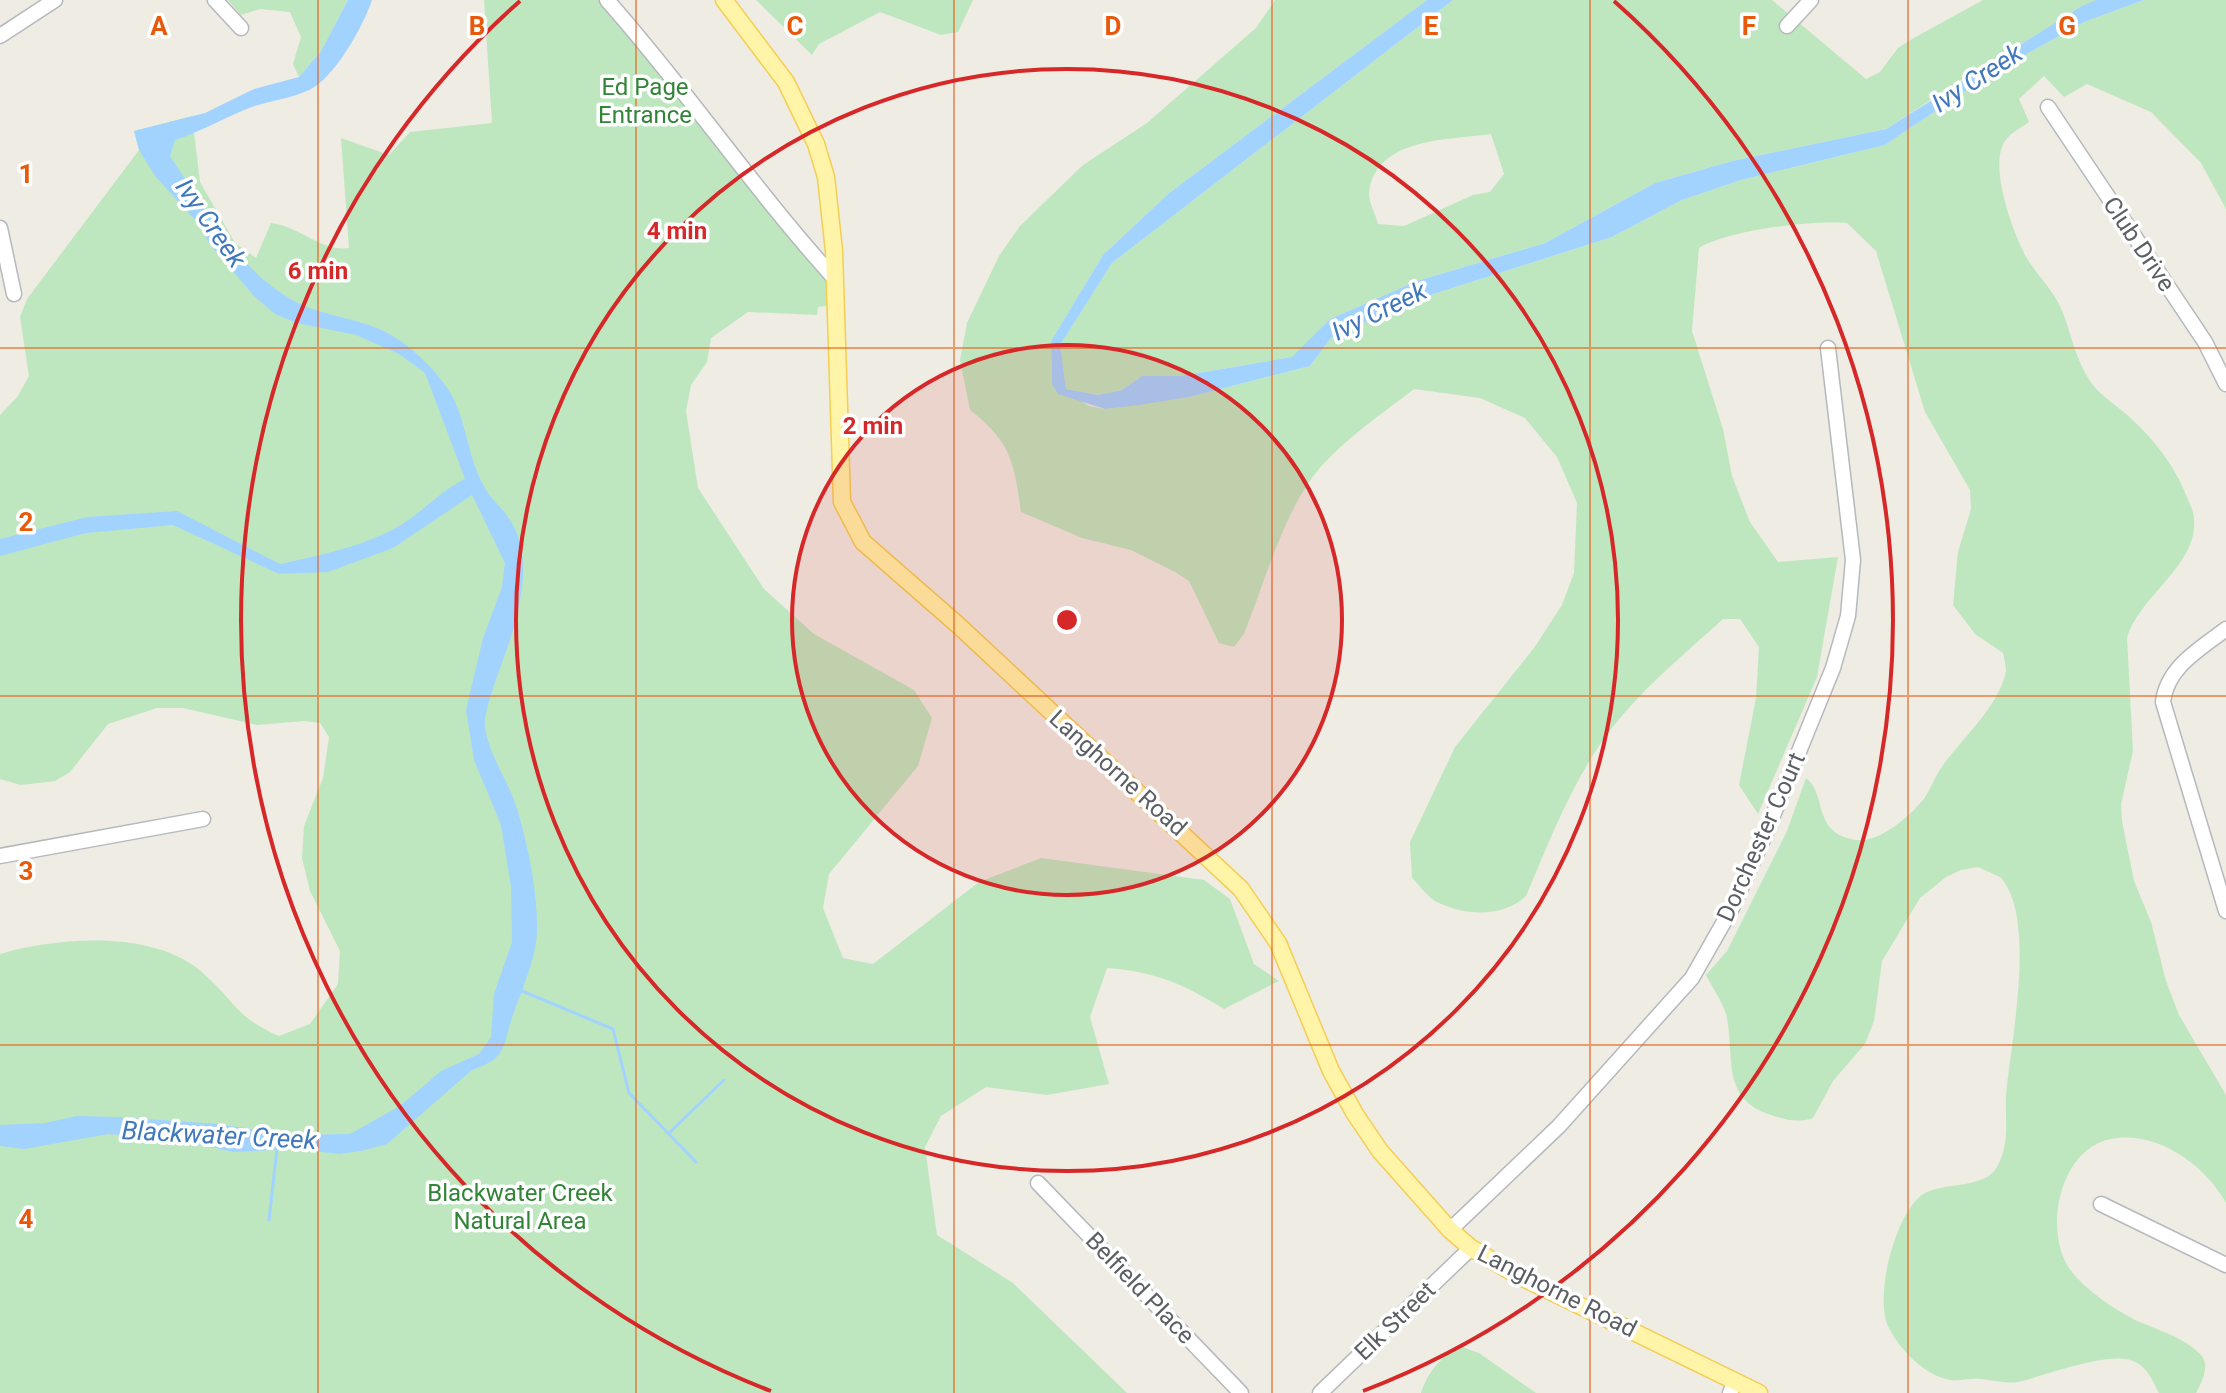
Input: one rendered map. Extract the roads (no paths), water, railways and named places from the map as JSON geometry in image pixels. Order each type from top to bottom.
[{"type":"main road","name":"Langhorne Road","points":[[724,0],[770,58],[802,110],[816,144],[829,200],[835,279],[842,502],[856,533],[1241,889],[1278,943],[1331,1071],[1355,1114],[1380,1151],[1450,1230],[1471,1248],[1517,1275],[1733,1387],[1759,1393]]},
{"type":"street","points":[[0,36],[55,0]]},
{"type":"street","points":[[215,0],[241,28]]},
{"type":"street","points":[[607,0],[681,88],[778,215],[835,279]]},
{"type":"street","points":[[1787,26],[1811,0]]},
{"type":"street","name":"Club Drive","points":[[2048,107],[2205,342],[2226,384]]},
{"type":"street","points":[[0,228],[14,294]]},
{"type":"street","name":"Dorchester Court","points":[[1450,1230],[1559,1126],[1692,978],[1733,906],[1765,835],[1833,668],[1848,616],[1853,560],[1828,348]]},
{"type":"street","points":[[2226,629],[2176,669],[2164,690],[2163,702],[2226,911]]},
{"type":"street","points":[[0,856],[203,819]]},
{"type":"street","name":"Belfield Place","points":[[1038,1183],[1241,1393]]},
{"type":"street","points":[[2101,1204],[2226,1265]]},
{"type":"street","name":"Elk Street","points":[[1320,1393],[1471,1248]]},
{"type":"water","points":[[348,0],[372,0],[347,50],[319,84],[302,93],[249,108],[175,140],[170,156],[220,232],[265,281],[296,302],[386,332],[428,365],[453,398],[481,481],[519,538],[523,566],[521,595],[488,706],[485,727],[514,800],[532,871],[537,927],[529,969],[499,1054],[472,1070],[387,1144],[339,1154],[296,1149],[233,1152],[185,1141],[109,1134],[24,1149],[0,1146],[0,1125],[45,1123],[77,1116],[219,1124],[287,1135],[350,1134],[400,1106],[441,1071],[479,1054],[491,1037],[494,994],[512,942],[511,887],[501,825],[474,760],[466,710],[483,638],[502,587],[505,563],[472,495],[393,548],[328,572],[279,574],[173,525],[86,533],[0,556],[0,539],[87,517],[177,511],[280,564],[371,540],[408,520],[465,479],[425,373],[399,354],[356,335],[297,323],[275,314],[254,296],[210,244],[197,222],[155,176],[139,150],[134,131],[205,113],[254,89],[299,77],[321,51]]},
{"type":"water","name":"Ivy Creek","points":[[1427,0],[1453,0],[1112,263],[1060,345],[1066,389],[1098,395],[1122,390],[1142,376],[1180,376],[1292,357],[1330,319],[1417,281],[1545,243],[1655,183],[1732,161],[1886,129],[2082,6],[2096,0],[2144,0],[2084,22],[1989,75],[1885,145],[1741,180],[1682,200],[1612,237],[1415,300],[1331,338],[1310,366],[1189,397],[1105,409],[1058,394],[1052,384],[1051,341],[1103,255],[1168,194]]},
{"type":"waterway","points":[[522,991],[613,1029],[629,1093],[696,1162]]},
{"type":"waterway","points":[[669,1133],[724,1080]]},
{"type":"waterway","name":"Blackwater Creek","points":[[269,1220],[277,1149]]},
{"type":"park label","name":"Ed Page Entrance","points":[[645,101]]},
{"type":"park label","name":"Blackwater Creek Natural Area","points":[[520,1207]]}]
